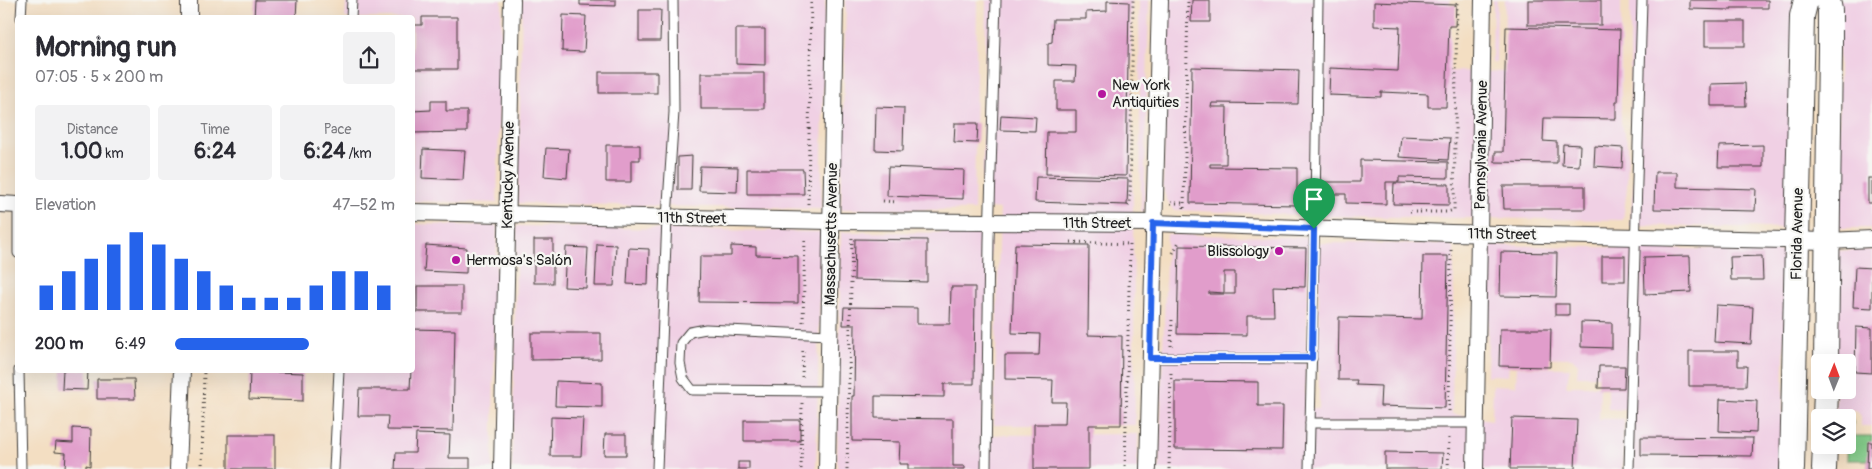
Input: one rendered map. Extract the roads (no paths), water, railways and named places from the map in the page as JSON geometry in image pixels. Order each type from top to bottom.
[{"type":"main road","name":"Florida Avenue","points":[[1792,469],[1802,16],[1806,0]]},
{"type":"main road","name":"Florida Avenue","points":[[1826,354],[1830,39],[1828,0]]},
{"type":"main road","points":[[1824,469],[1825,454]]},
{"type":"street","points":[[189,0],[189,15]]},
{"type":"street","name":"Kentucky Avenue","points":[[502,469],[512,0]]},
{"type":"street","name":"Massachusetts Avenue","points":[[826,469],[835,0]]},
{"type":"street","points":[[1148,469],[1160,0]]},
{"type":"street","name":"Pennsylvania Avenue","points":[[1475,469],[1483,0]]},
{"type":"street","points":[[0,204],[15,205]]},
{"type":"street","name":"11th Street","points":[[415,212],[831,221],[1153,223],[1480,234],[1828,241],[1872,239]]},
{"type":"street","points":[[178,469],[182,373]]},
{"type":"lane","points":[[21,15],[22,0]]},
{"type":"lane","points":[[351,15],[352,0]]},
{"type":"lane","points":[[657,469],[667,218],[674,112],[673,0]]},
{"type":"lane","points":[[986,469],[996,0]]},
{"type":"lane","points":[[1309,469],[1318,0]]},
{"type":"lane","points":[[1629,469],[1642,0]]},
{"type":"lane","points":[[828,391],[692,390],[683,378],[680,363],[681,343],[690,332],[706,329],[829,335]]},
{"type":"lane","points":[[1150,358],[1312,358]]},
{"type":"lane","points":[[19,373],[21,469]]},
{"type":"lane","points":[[334,469],[339,373]]},
{"type":"lane","points":[[1310,423],[1476,423]]},
{"type":"place","name":"New York Antiquities","points":[[1102,94]]},
{"type":"place","name":"Blissology","points":[[1279,251]]},
{"type":"place","name":"Hermosa's Salón","points":[[456,260]]}]
